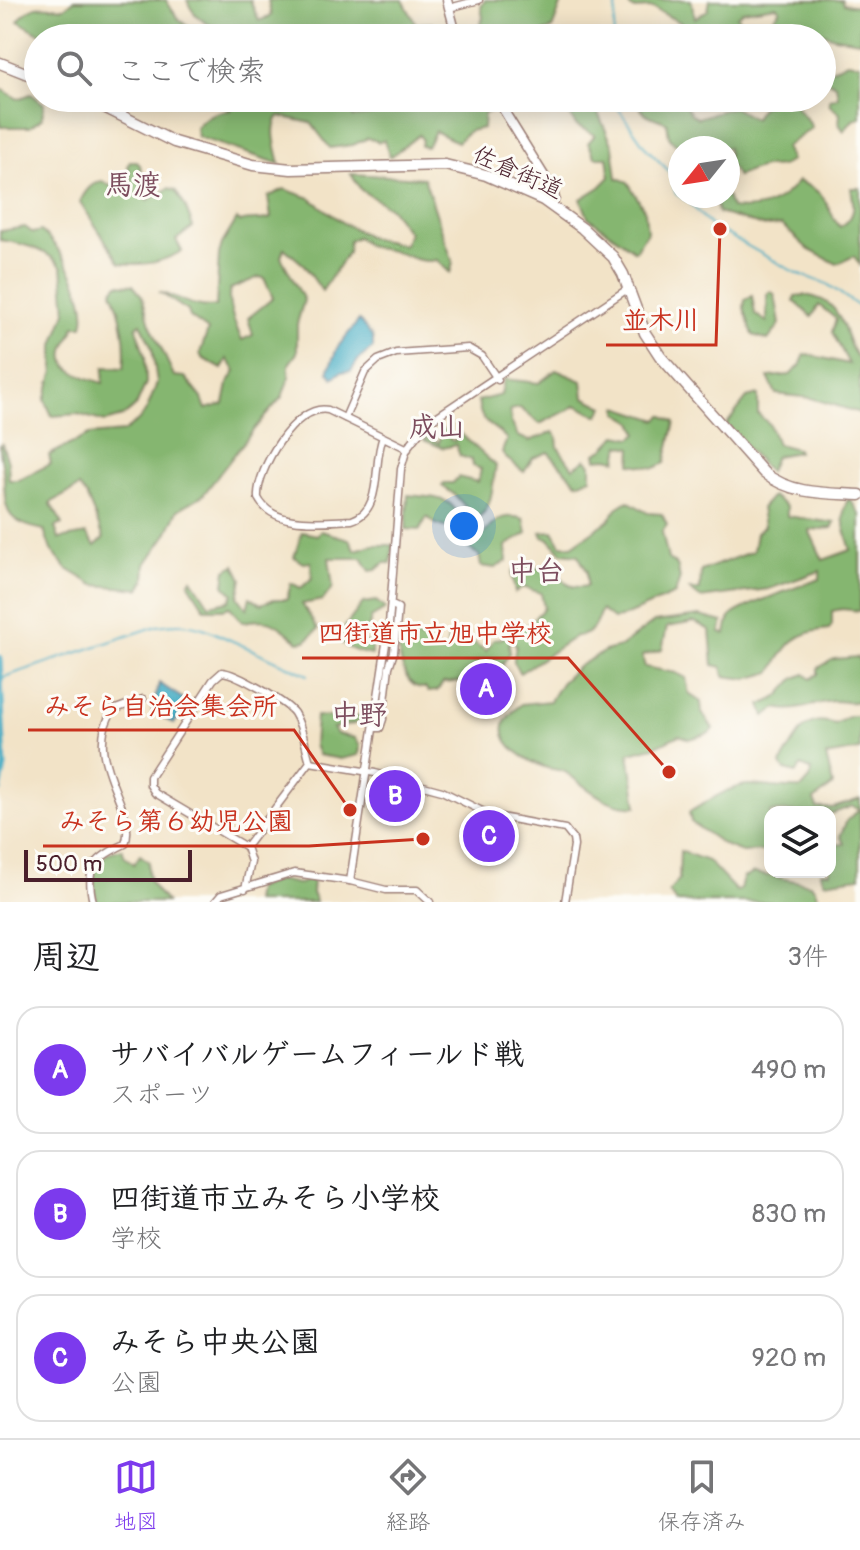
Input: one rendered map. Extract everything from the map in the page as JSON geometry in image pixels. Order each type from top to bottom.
[{"type":"highway","points":[[0,63],[24,72]]},
{"type":"highway","name":"佐倉街道","points":[[114,112],[174,142],[253,165],[305,169],[445,165],[486,175],[552,205],[610,253],[629,288],[645,333],[660,356],[764,473],[792,488],[860,495]]},
{"type":"main road","points":[[448,4],[453,24]]},
{"type":"main road","points":[[505,112],[553,190],[555,198],[552,205]]},
{"type":"street","points":[[448,4],[478,0]]},
{"type":"street","points":[[386,654],[401,465],[408,449],[430,424],[629,288]]},
{"type":"street","points":[[345,418],[365,372],[378,360],[396,353],[468,348],[478,352],[497,378]]},
{"type":"street","points":[[383,437],[372,501],[360,517],[352,520],[302,521],[265,508],[258,498],[258,486],[282,437],[314,409],[328,410],[408,449]]},
{"type":"street","points":[[350,881],[394,606],[408,449]]},
{"type":"street","points":[[375,728],[380,728],[383,719],[389,667],[394,652],[398,608],[394,606]]},
{"type":"street","points":[[245,889],[251,862],[246,847],[155,793],[150,777],[215,676],[222,672],[230,673],[290,708],[299,724],[310,762]]},
{"type":"street","points":[[93,902],[90,878],[95,862],[125,844],[129,830],[106,765],[105,725],[113,710],[143,699]]},
{"type":"street","points":[[367,772],[376,715]]},
{"type":"street","points":[[310,762],[367,772],[442,791],[490,815],[565,829],[571,834],[574,846],[565,902]]},
{"type":"street","points":[[246,847],[310,762]]},
{"type":"street","points":[[215,902],[221,895],[289,874],[350,881],[386,890],[417,890],[430,902]]},
{"type":"green space","points":[[74,0],[166,0],[185,24],[24,24],[18,21],[34,8],[64,8]]},
{"type":"green space","points":[[187,0],[250,0],[259,21],[271,16],[268,0],[403,0],[416,24],[209,24],[190,7]]},
{"type":"green space","points":[[485,0],[563,0],[554,24],[480,24],[483,18],[481,7]]},
{"type":"green space","points":[[632,0],[691,0],[695,18],[708,10],[710,0],[842,0],[843,4],[860,6],[860,41],[836,37],[836,24],[770,24],[780,9],[776,6],[743,11],[737,16],[742,24],[683,24],[653,8],[633,9],[629,6]]},
{"type":"green space","points":[[847,62],[860,64],[860,118],[853,120],[844,131],[839,124],[840,114],[836,110],[836,68]]},
{"type":"green space","points":[[0,88],[18,99],[24,97],[24,112],[43,112],[42,118],[30,127],[0,127]]},
{"type":"green space","points":[[354,112],[353,117],[376,112],[488,112],[484,114],[483,128],[469,131],[457,142],[435,131],[427,147],[421,146],[419,135],[390,157],[384,140],[379,142],[368,138],[353,145],[330,148],[311,123],[279,116],[274,133],[280,164],[198,137],[196,128],[215,113]]},
{"type":"green space","points":[[568,112],[597,112],[613,146],[617,178],[628,182],[645,211],[647,232],[635,251],[588,217],[581,199],[610,177],[607,157],[595,157],[588,143],[595,135],[576,125]]},
{"type":"green space","points":[[644,112],[690,112],[698,118],[717,112],[742,112],[754,119],[758,112],[800,112],[812,128],[785,147],[791,160],[787,163],[740,175],[740,136],[669,136],[667,123]]},
{"type":"green space","points":[[130,161],[140,165],[148,200],[169,188],[175,190],[193,227],[176,240],[182,251],[160,261],[120,263],[80,202],[88,189],[102,181],[125,194],[134,192],[128,166]]},
{"type":"green space","points":[[351,174],[424,178],[453,263],[450,273],[437,260],[421,260],[372,247],[357,237],[349,241],[348,252],[322,291],[304,265],[284,248],[281,257],[304,300],[297,324],[297,353],[289,364],[289,378],[282,397],[203,495],[178,510],[167,534],[146,564],[145,580],[140,589],[94,585],[67,569],[51,550],[44,530],[22,523],[10,514],[5,499],[0,445],[8,462],[9,480],[18,480],[51,464],[49,455],[89,435],[123,432],[138,421],[147,409],[157,383],[152,348],[141,323],[136,326],[145,357],[146,383],[136,406],[122,417],[105,422],[78,414],[52,416],[45,400],[54,371],[54,345],[66,312],[62,267],[42,251],[0,240],[0,231],[25,227],[33,233],[41,231],[58,249],[73,275],[83,302],[84,315],[83,326],[75,326],[64,352],[67,366],[103,383],[104,367],[124,368],[123,328],[112,291],[118,284],[133,285],[142,296],[150,324],[174,376],[185,377],[202,398],[206,409],[224,404],[228,384],[236,371],[227,359],[222,369],[202,358],[200,353],[208,330],[190,317],[188,311],[159,292],[195,305],[216,306],[222,244],[237,219],[240,222],[271,218],[268,197],[284,189],[310,198],[343,223],[371,238],[404,245],[409,233],[390,208],[361,190]],"holes":[[[259,277],[264,278],[273,298],[248,318],[253,335],[242,340],[230,308],[230,289]],[[79,487],[86,495],[104,538],[95,546],[86,534],[59,539],[55,527],[63,524],[50,503]]]},
{"type":"green space","points":[[798,181],[816,191],[840,227],[852,215],[851,188],[860,188],[860,265],[854,256],[837,264],[809,250],[782,225],[764,226],[718,213],[717,208],[768,205]]},
{"type":"green space","points":[[771,291],[775,295],[780,324],[768,340],[753,335],[744,308],[745,300],[752,296],[755,314],[767,322],[767,294]]},
{"type":"green space","points":[[805,295],[825,301],[841,320],[860,363],[860,413],[811,398],[776,394],[768,377],[790,375],[800,366],[805,354],[849,364],[832,332],[836,319],[819,305],[812,317],[794,301],[795,296]]},
{"type":"green space","points":[[556,370],[582,381],[584,397],[604,407],[598,416],[576,405],[540,424],[520,408],[510,410],[511,422],[518,436],[529,441],[553,432],[558,447],[573,468],[586,459],[591,464],[591,478],[577,483],[548,452],[533,458],[524,472],[506,458],[502,452],[507,439],[484,420],[479,409],[478,401],[501,395],[504,379],[539,383]]},
{"type":"green space","points":[[758,395],[758,414],[769,424],[777,444],[797,449],[798,452],[775,456],[769,472],[726,425],[747,398]]},
{"type":"green space","points":[[618,407],[658,420],[662,415],[675,422],[665,463],[655,468],[631,464],[632,448],[620,445],[617,460],[597,459],[596,453],[617,435],[632,438],[638,433],[633,422],[618,413]]},
{"type":"green space","points":[[451,425],[450,440],[455,441],[455,436],[460,433],[496,466],[486,510],[481,516],[463,521],[469,511],[442,486],[453,483],[458,477],[478,482],[481,469],[473,466],[472,460],[460,456],[456,445],[443,448],[424,440],[430,431],[428,437],[439,443],[441,432]]},
{"type":"green space","points":[[408,495],[448,502],[471,536],[480,539],[494,523],[509,517],[524,519],[527,533],[506,546],[507,561],[495,568],[481,566],[479,555],[469,549],[468,544],[459,546],[451,529],[427,517],[420,530],[406,529]]},
{"type":"green space","points":[[772,496],[787,507],[787,516],[835,523],[832,528],[809,530],[823,560],[851,550],[843,517],[849,498],[860,514],[860,611],[832,611],[829,629],[800,636],[788,646],[772,672],[747,679],[724,676],[722,667],[713,665],[710,630],[695,622],[667,627],[662,650],[642,656],[645,667],[686,678],[689,694],[701,702],[702,713],[713,729],[690,739],[679,735],[654,747],[629,753],[637,806],[607,801],[565,772],[532,762],[510,745],[505,738],[505,722],[521,704],[550,701],[561,683],[579,666],[605,651],[620,647],[654,622],[700,616],[723,622],[720,633],[726,634],[730,618],[737,612],[820,579],[820,571],[769,589],[700,598],[690,590],[700,590],[701,571],[753,551],[756,533],[764,526],[761,508]]},
{"type":"green space","points":[[628,501],[648,513],[662,514],[667,525],[662,532],[668,559],[677,565],[680,578],[675,594],[620,618],[613,619],[601,610],[590,631],[576,636],[520,673],[514,663],[516,645],[512,640],[509,643],[510,653],[502,665],[504,687],[491,688],[478,680],[443,683],[437,691],[428,692],[407,677],[397,636],[419,637],[443,652],[447,649],[448,639],[459,647],[465,637],[469,643],[473,642],[486,651],[494,639],[503,638],[510,624],[527,626],[544,608],[541,593],[523,587],[515,593],[514,570],[530,565],[550,572],[557,570],[569,585],[587,586],[587,571],[578,555],[562,553],[541,532],[553,531],[561,545],[572,546],[609,520],[617,508]]},
{"type":"green space","points":[[321,531],[349,539],[355,550],[373,545],[393,545],[391,563],[384,563],[370,571],[362,558],[329,558],[333,587],[323,600],[302,604],[318,629],[306,641],[299,642],[268,621],[242,622],[230,607],[205,609],[189,584],[192,579],[209,605],[229,601],[233,594],[224,585],[226,570],[235,565],[242,579],[238,597],[247,609],[250,597],[261,604],[274,599],[287,599],[291,583],[301,588],[312,578],[311,562],[303,563],[294,557],[302,532],[317,535]]},
{"type":"green space","points":[[376,601],[386,609],[371,618],[368,630],[357,635],[357,640],[372,644],[372,655],[357,652],[337,637],[363,603]]},
{"type":"green space","points":[[858,657],[860,701],[834,701],[791,710],[777,708],[765,716],[761,705],[778,697],[795,678],[805,674],[811,679],[818,674],[818,668],[834,659]]},
{"type":"green space","points":[[370,714],[354,724],[333,728],[337,734],[355,738],[360,746],[359,755],[341,759],[318,755],[314,745],[316,716],[348,718]]},
{"type":"green space","points":[[850,716],[860,716],[860,750],[826,756],[833,785],[814,800],[816,806],[764,806],[764,851],[742,852],[724,845],[691,822],[689,812],[735,788],[749,785],[802,788],[810,779],[811,770],[801,766],[797,773],[785,770],[781,765],[785,756],[807,726],[819,721],[835,724]]},
{"type":"green space","points":[[860,799],[860,877],[824,882],[822,878],[836,878],[836,845],[844,844],[840,836],[847,820],[859,810],[853,806],[836,812],[836,807]]},
{"type":"green space","points":[[479,814],[506,820],[500,849],[474,845]]},
{"type":"green space","points":[[122,849],[125,857],[134,864],[140,855],[149,862],[149,879],[166,902],[97,902],[92,874],[107,853]]},
{"type":"green space","points":[[680,851],[708,861],[736,891],[740,890],[743,878],[754,873],[764,875],[764,878],[810,884],[819,902],[676,902],[669,892],[679,879]]},
{"type":"green space","points":[[313,879],[312,893],[316,902],[254,902],[256,888],[279,880],[298,884]]},
{"type":"water","points":[[359,320],[373,338],[373,348],[359,359],[351,371],[341,372],[333,378],[328,372],[337,348]]},
{"type":"water","points":[[159,683],[188,702],[174,724],[152,711]]},
{"type":"waterway","points":[[614,24],[617,0]]},
{"type":"waterway","points":[[621,112],[646,148],[669,171],[676,194],[689,202],[710,225],[796,273],[827,284],[858,306],[860,312]]},
{"type":"waterway","points":[[1,678],[157,626],[176,624],[206,629],[308,675]]},
{"type":"waterway","points":[[0,657],[5,767],[0,790]]},
{"type":"waterway","points":[[0,759],[5,758]]},
{"type":"place","name":"並木川","points":[[720,229]]},
{"type":"place","name":"サバイバルゲームフィールド戦","points":[[486,689]]},
{"type":"place","name":"四街道市立旭中学校","points":[[669,772]]},
{"type":"place","name":"四街道市立みそら小学校","points":[[395,796]]},
{"type":"place","name":"みそら自治会集会所","points":[[350,810]]},
{"type":"place","name":"みそら中央公園","points":[[489,836]]},
{"type":"place","name":"みそら第６幼児公園","points":[[423,839]]},
{"type":"district","name":"馬渡","points":[[133,184]]},
{"type":"district","name":"成山","points":[[437,426]]},
{"type":"district","name":"中台","points":[[536,570]]},
{"type":"district","name":"中野","points":[[359,714]]}]
